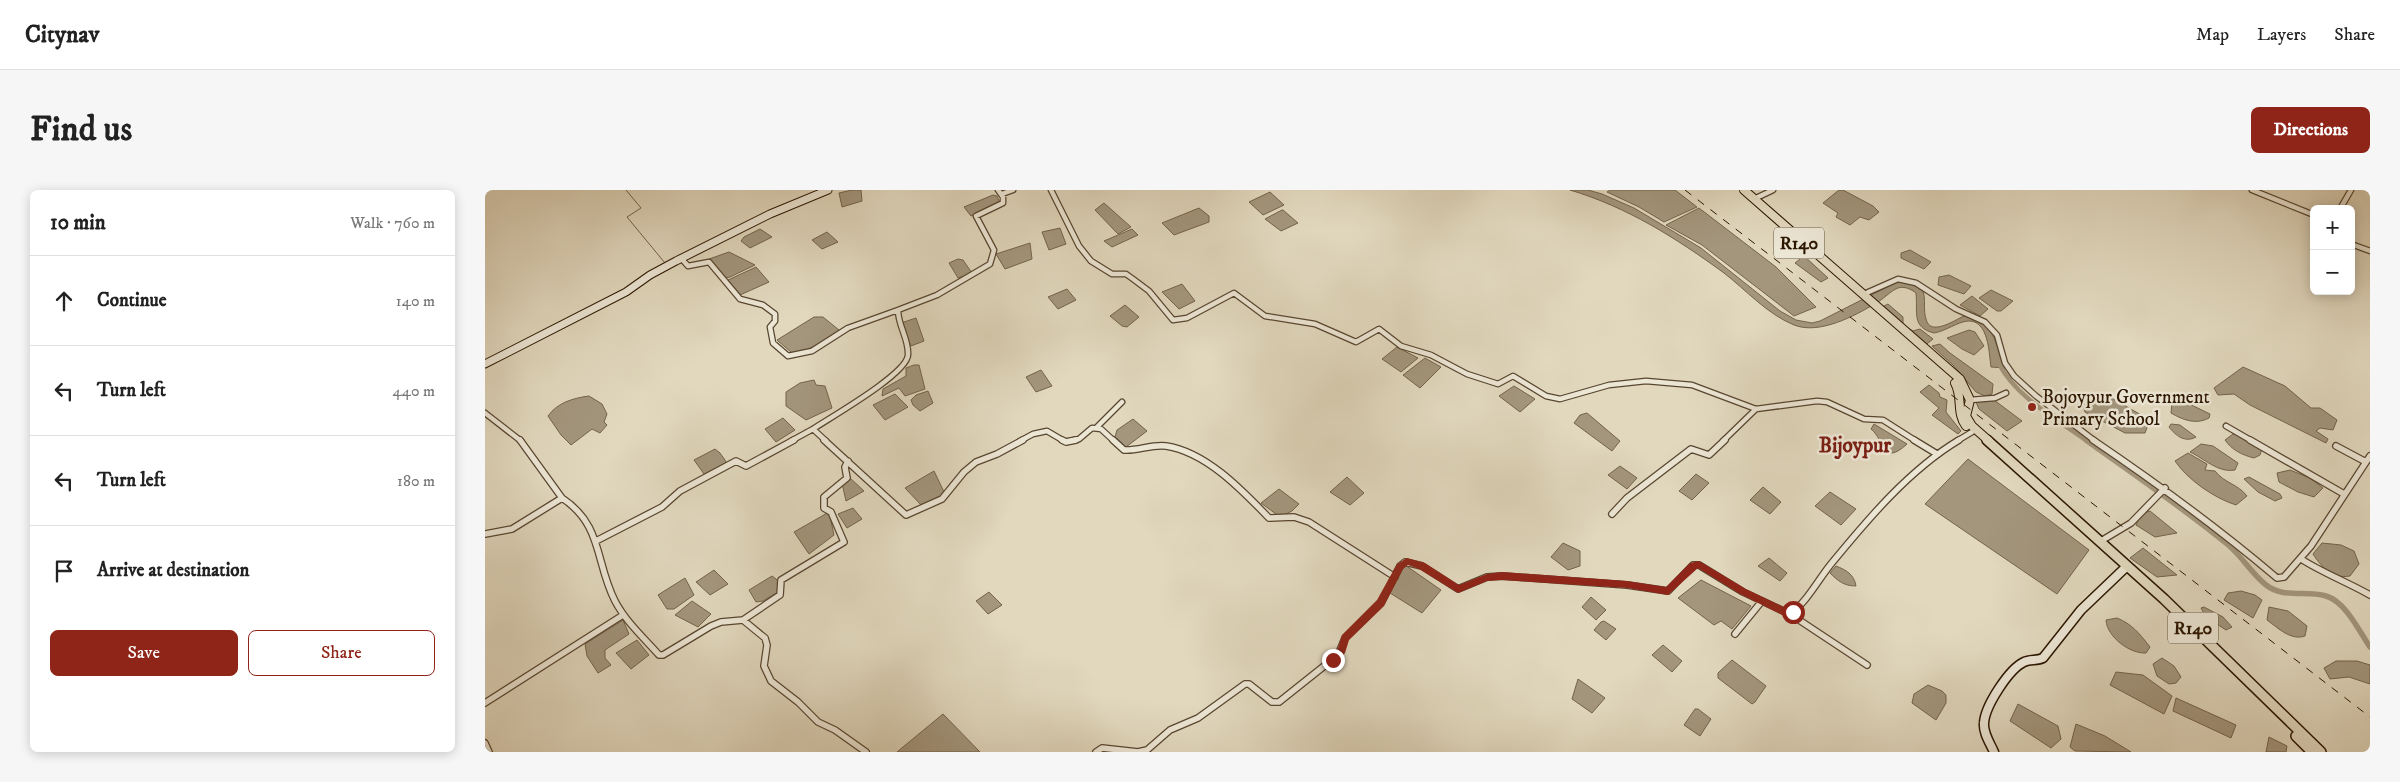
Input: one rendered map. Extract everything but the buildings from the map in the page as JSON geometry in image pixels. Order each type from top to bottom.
[{"type":"main road","points":[[485,364],[626,292],[650,275],[681,258],[770,214],[828,190]]},
{"type":"main road","name":"R140","points":[[1739,190],[1861,295]]},
{"type":"main road","name":"R140","points":[[1744,190],[1912,340],[1959,379],[1970,400],[1966,416],[1972,429],[2098,542],[2271,707],[2312,752]]},
{"type":"main road","name":"R140","points":[[1912,340],[1957,384],[1962,396],[1959,415],[1962,422],[2062,507],[2271,707],[2321,752]]},
{"type":"main road","points":[[1994,752],[1985,731],[1984,720],[1997,693],[2018,667],[2030,660],[2043,658],[2062,632],[2095,594],[2125,568]]},
{"type":"street","points":[[681,258],[688,266],[709,262],[740,298],[770,308],[775,314],[775,321],[770,327],[773,343],[788,356],[812,351],[848,328],[937,295],[990,264],[994,250],[976,216],[1002,204],[1000,192],[1013,190]]},
{"type":"street","points":[[1051,190],[1079,246],[1091,261],[1112,274],[1126,274],[1149,290],[1168,315],[1176,321],[1195,314],[1234,293],[1265,316],[1315,324],[1357,342],[1379,329],[1401,346],[1431,355],[1486,382],[1497,384],[1513,376],[1546,396],[1553,398],[1567,398],[1609,384],[1647,381],[1692,385],[1756,409],[1817,401],[1827,402],[1864,419],[1883,420],[1937,454]]},
{"type":"street","points":[[1754,200],[1773,190]]},
{"type":"street","points":[[2252,190],[2310,213]]},
{"type":"street","points":[[2342,205],[2351,190]]},
{"type":"street","points":[[2355,245],[2370,251]]},
{"type":"street","points":[[1861,295],[1897,279],[1904,279],[1916,283],[1956,309],[1985,322],[1997,335],[2005,363],[2014,376],[2036,396],[2103,447],[2164,488],[2231,538],[2277,578],[2284,578],[2301,559],[2370,456]]},
{"type":"street","points":[[596,541],[662,507],[680,491],[729,465],[738,461],[743,466],[746,466],[813,429],[878,388],[909,359],[898,317],[898,310]]},
{"type":"street","points":[[1970,400],[1995,398],[2006,393]]},
{"type":"street","points":[[1096,428],[1122,402]]},
{"type":"street","points":[[1612,514],[1627,498],[1691,449],[1709,455],[1756,409]]},
{"type":"street","points":[[485,414],[521,440],[562,498],[570,502],[588,519],[611,594],[623,615],[659,655],[663,656],[711,626],[721,622],[743,620],[780,595],[781,580],[844,542],[831,512],[824,508],[823,503],[824,497],[847,478],[845,467],[848,461]]},
{"type":"street","points":[[2226,426],[2344,494]]},
{"type":"street","points":[[813,429],[906,515],[942,499],[964,472],[977,462],[997,454],[1033,434],[1047,431],[1062,441],[1069,442],[1079,439],[1092,428],[1101,429],[1124,450],[1155,445],[1171,447],[1196,458],[1244,493],[1269,518],[1294,517],[1309,522],[1395,577]]},
{"type":"street","points":[[1790,614],[1795,611],[1824,571],[1886,503],[1937,454],[1972,429]]},
{"type":"street","points":[[2336,446],[2366,462]]},
{"type":"street","points":[[2098,542],[2131,523],[2164,488]]},
{"type":"street","points":[[485,534],[512,530],[562,498]]},
{"type":"street","points":[[2301,559],[2324,574],[2339,578],[2370,595]]},
{"type":"street","points":[[1095,752],[1102,748],[1138,752],[1147,750],[1170,730],[1180,724],[1198,718],[1245,684],[1249,684],[1272,702],[1279,702],[1338,655],[1345,638],[1381,603],[1400,566],[1407,562],[1422,566],[1458,589],[1487,577],[1502,576],[1617,584],[1668,591],[1693,565],[1699,565],[1743,592],[1790,614],[1867,665]]},
{"type":"street","points":[[1735,634],[1763,601]]},
{"type":"street","points":[[485,702],[623,615]]},
{"type":"street","points":[[743,620],[761,632],[765,638],[767,645],[764,666],[771,681],[818,722],[835,730],[866,752]]},
{"type":"street","points":[[485,743],[489,752]]},
{"type":"shaded area","points":[[861,190],[862,201],[842,207],[839,193]]},
{"type":"shaded area","points":[[1570,190],[1588,190],[1634,208],[1701,248],[1780,311],[1796,320],[1812,323],[1820,321],[1897,282],[1907,281],[1923,291],[1926,319],[1932,327],[1943,326],[1964,316],[1982,322],[1993,335],[2006,368],[1991,367],[1987,339],[1980,326],[1975,322],[1964,322],[1934,333],[1922,327],[1917,318],[1916,293],[1910,289],[1900,287],[1895,289],[1879,301],[1837,323],[1814,328],[1794,325],[1775,315],[1724,273],[1669,236],[1611,205]]},
{"type":"shaded area","points":[[1610,190],[1675,190],[1697,207],[1664,222],[1639,207],[1607,192]]},
{"type":"shaded area","points":[[1839,190],[1843,190],[1873,206],[1879,212],[1869,220],[1860,217],[1850,225],[1836,217],[1838,213],[1823,203]]},
{"type":"shaded area","points":[[1270,192],[1284,205],[1263,215],[1249,202]]},
{"type":"shaded area","points":[[993,195],[997,196],[1000,203],[971,216],[964,207]]},
{"type":"shaded area","points":[[1104,203],[1131,227],[1118,234],[1095,210]]},
{"type":"shaded area","points":[[1199,208],[1209,216],[1209,222],[1174,235],[1162,223]]},
{"type":"shaded area","points":[[1699,208],[1776,267],[1816,307],[1794,316],[1702,245],[1666,225]]},
{"type":"shaded area","points":[[1282,210],[1298,223],[1281,231],[1265,219]]},
{"type":"shaded area","points":[[1060,228],[1066,244],[1049,250],[1042,232]]},
{"type":"shaded area","points":[[760,229],[772,237],[750,248],[741,241],[744,237]]},
{"type":"shaded area","points":[[1132,229],[1138,235],[1112,247],[1104,241]]},
{"type":"shaded area","points":[[827,232],[838,242],[822,249],[812,240]]},
{"type":"shaded area","points":[[1030,243],[1032,259],[1005,269],[996,254]]},
{"type":"shaded area","points":[[1790,243],[1828,278],[1821,282],[1795,263],[1800,259],[1783,244]]},
{"type":"shaded area","points":[[1910,250],[1931,262],[1924,269],[1901,258],[1901,253]]},
{"type":"shaded area","points":[[729,252],[755,265],[724,278],[709,259]]},
{"type":"shaded area","points":[[958,259],[963,260],[972,273],[958,278],[949,263]]},
{"type":"shaded area","points":[[756,267],[769,282],[740,295],[728,280]]},
{"type":"shaded area","points":[[1949,275],[1971,286],[1964,294],[1938,285],[1939,277]]},
{"type":"shaded area","points":[[1182,284],[1195,301],[1179,309],[1162,292]]},
{"type":"shaded area","points":[[1067,289],[1076,300],[1058,309],[1048,297]]},
{"type":"shaded area","points":[[1991,290],[2013,301],[2001,311],[1997,311],[1979,298]]},
{"type":"shaded area","points":[[1972,296],[1988,309],[1980,316],[1960,305]]},
{"type":"shaded area","points":[[1888,304],[1903,317],[1903,325],[1913,331],[1920,329],[1933,339],[1923,347],[1882,307]]},
{"type":"shaded area","points":[[1125,305],[1139,317],[1127,327],[1122,326],[1110,316]]},
{"type":"shaded area","points":[[814,317],[823,317],[839,330],[816,345],[792,353],[777,340]]},
{"type":"shaded area","points":[[916,318],[924,341],[911,346],[901,323]]},
{"type":"shaded area","points":[[1969,330],[1975,332],[1984,346],[1974,355],[1947,338]]},
{"type":"shaded area","points":[[1940,344],[1993,384],[1992,394],[1985,396],[1976,392],[1953,365],[1932,346]]},
{"type":"shaded area","points":[[1397,347],[1418,358],[1401,372],[1382,359]]},
{"type":"shaded area","points":[[1425,358],[1441,367],[1420,388],[1403,375]]},
{"type":"shaded area","points":[[919,365],[925,389],[905,396],[899,388],[882,396],[883,389],[906,376],[906,368]]},
{"type":"shaded area","points":[[2243,367],[2285,386],[2311,408],[2320,408],[2337,420],[2333,430],[2320,428],[2316,431],[2328,439],[2326,443],[2250,405],[2234,394],[2218,395],[2214,388]]},
{"type":"shaded area","points":[[1041,370],[1052,386],[1036,392],[1026,377]]},
{"type":"shaded area","points":[[814,380],[816,385],[825,386],[832,408],[806,420],[786,406],[786,392],[800,383]]},
{"type":"shaded area","points":[[1929,385],[1939,393],[1940,397],[1947,400],[1946,412],[1961,431],[1958,434],[1932,415],[1939,408],[1920,392]]},
{"type":"shaded area","points":[[1514,386],[1535,399],[1520,412],[1499,396]]},
{"type":"shaded area","points":[[928,391],[933,403],[920,411],[913,405],[911,400],[916,395]]},
{"type":"shaded area","points":[[895,394],[908,407],[885,420],[873,405]]},
{"type":"shaded area","points":[[2099,395],[2108,396],[2150,420],[2145,433],[2125,433],[2085,412],[2083,404]]},
{"type":"shaded area","points":[[589,396],[602,404],[607,414],[604,422],[607,425],[600,433],[592,429],[571,445],[561,435],[548,416],[566,402]]},
{"type":"shaded area","points":[[2177,398],[2210,414],[2209,418],[2190,421],[2171,413],[2172,403]]},
{"type":"shaded area","points":[[1994,400],[2022,421],[2007,431],[1979,409],[1976,402]]},
{"type":"shaded area","points":[[1587,413],[1620,441],[1612,451],[1574,423],[1580,415]]},
{"type":"shaded area","points":[[783,418],[795,430],[776,442],[765,429]]},
{"type":"shaded area","points":[[1133,419],[1147,431],[1126,447],[1115,437],[1117,430]]},
{"type":"shaded area","points":[[1874,424],[1907,444],[1893,453],[1888,452],[1871,429]]},
{"type":"shaded area","points":[[2171,424],[2180,425],[2196,437],[2192,439],[2181,438],[2169,427]]},
{"type":"shaded area","points":[[2233,434],[2242,436],[2262,449],[2260,455],[2254,458],[2241,454],[2234,449],[2225,440]]},
{"type":"shaded area","points":[[2201,444],[2213,446],[2238,463],[2235,470],[2217,467],[2190,452]]},
{"type":"shaded area","points":[[715,449],[727,463],[704,474],[694,460]]},
{"type":"shaded area","points":[[2188,453],[2207,464],[2205,470],[2215,471],[2247,496],[2236,505],[2202,488],[2175,461]]},
{"type":"shaded area","points":[[1968,459],[2089,550],[2057,594],[1925,504]]},
{"type":"shaded area","points":[[1620,466],[1637,478],[1627,489],[1608,475]]},
{"type":"shaded area","points":[[2290,470],[2310,478],[2323,488],[2314,497],[2298,492],[2279,482],[2277,473]]},
{"type":"shaded area","points":[[934,471],[945,494],[923,507],[905,488]]},
{"type":"shaded area","points":[[1696,474],[1709,483],[1692,500],[1679,491]]},
{"type":"shaded area","points":[[1347,477],[1364,493],[1350,505],[1330,492]]},
{"type":"shaded area","points":[[2249,477],[2280,494],[2282,498],[2275,501],[2258,492],[2244,479]]},
{"type":"shaded area","points":[[850,478],[864,491],[846,501],[842,483]]},
{"type":"shaded area","points":[[1763,487],[1781,502],[1770,514],[1750,500]]},
{"type":"shaded area","points":[[1279,489],[1299,504],[1292,511],[1280,517],[1261,503]]},
{"type":"shaded area","points":[[1830,492],[1856,509],[1841,525],[1815,506]]},
{"type":"shaded area","points":[[853,508],[862,519],[847,528],[838,514]]},
{"type":"shaded area","points":[[2150,511],[2177,533],[2155,537],[2136,525],[2141,514]]},
{"type":"shaded area","points":[[829,512],[834,535],[809,554],[794,532]]},
{"type":"shaded area","points":[[1563,543],[1580,551],[1580,566],[1568,570],[1551,557]]},
{"type":"shaded area","points":[[2322,543],[2341,545],[2354,551],[2359,564],[2350,576],[2333,574],[2320,564],[2313,554]]},
{"type":"shaded area","points":[[2143,548],[2177,575],[2157,577],[2130,558]]},
{"type":"shaded area","points":[[1769,558],[1787,573],[1780,581],[1758,566]]},
{"type":"shaded area","points":[[1405,565],[1441,590],[1422,613],[1390,593]]},
{"type":"shaded area","points":[[1836,566],[1849,573],[1856,586],[1841,583],[1830,573]]},
{"type":"shaded area","points":[[714,570],[728,584],[710,595],[696,582]]},
{"type":"shaded area","points":[[772,576],[780,582],[781,590],[763,601],[756,602],[749,590]]},
{"type":"shaded area","points":[[685,578],[694,595],[674,609],[667,609],[658,595]]},
{"type":"shaded area","points":[[1701,580],[1751,606],[1732,629],[1721,621],[1714,625],[1678,598]]},
{"type":"shaded area","points":[[2241,591],[2255,595],[2262,600],[2253,618],[2224,600],[2228,593]]},
{"type":"shaded area","points":[[989,592],[1002,605],[988,614],[976,601]]},
{"type":"shaded area","points":[[1591,597],[1606,610],[1596,620],[1582,607]]},
{"type":"shaded area","points":[[692,601],[711,614],[698,627],[675,615]]},
{"type":"shaded area","points":[[2204,607],[2223,617],[2232,627],[2226,630],[2206,617],[2201,608]]},
{"type":"shaded area","points":[[2269,607],[2288,611],[2307,626],[2305,636],[2295,637],[2290,635],[2267,620]]},
{"type":"shaded area","points":[[2117,618],[2131,626],[2143,638],[2150,647],[2146,653],[2133,651],[2120,643],[2110,632],[2106,620]]},
{"type":"shaded area","points":[[623,620],[629,634],[605,650],[605,658],[611,665],[598,673],[587,656],[585,644]]},
{"type":"shaded area","points":[[1604,621],[1616,629],[1606,640],[1594,630]]},
{"type":"shaded area","points":[[637,640],[649,655],[631,669],[616,653]]},
{"type":"shaded area","points":[[1663,645],[1682,661],[1672,672],[1652,655]]},
{"type":"shaded area","points":[[2162,658],[2174,666],[2181,677],[2176,683],[2169,684],[2157,676],[2153,664]]},
{"type":"shaded area","points":[[1732,660],[1766,686],[1752,704],[1718,678],[1718,673]]},
{"type":"shaded area","points":[[2336,661],[2357,661],[2370,665],[2370,684],[2349,677],[2330,679],[2324,668]]},
{"type":"shaded area","points":[[2116,672],[2143,675],[2172,696],[2164,714],[2110,685]]},
{"type":"shaded area","points":[[1578,679],[1605,698],[1592,713],[1572,699]]},
{"type":"shaded area","points":[[1928,685],[1942,691],[1946,695],[1946,703],[1936,720],[1912,703],[1914,694]]},
{"type":"shaded area","points":[[2176,698],[2236,725],[2231,738],[2173,711]]},
{"type":"shaded area","points":[[2018,704],[2058,726],[2061,739],[2051,748],[2010,721]]},
{"type":"shaded area","points":[[1695,709],[1698,709],[1711,719],[1700,736],[1684,725]]},
{"type":"shaded area","points":[[943,714],[980,752],[897,752]]},
{"type":"shaded area","points":[[2076,724],[2105,736],[2131,752],[2075,751],[2070,747]]},
{"type":"shaded area","points":[[2269,737],[2287,746],[2286,752],[2266,752]]},
{"type":"waterway","points":[[626,190],[641,208],[627,217],[665,263]]},
{"type":"waterway","points":[[1999,364],[2027,398],[2087,441]]},
{"type":"waterway","points":[[2086,440],[2210,530],[2227,544],[2266,585],[2280,592],[2326,596],[2340,604],[2370,647]]},
{"type":"railway","points":[[1685,190],[2370,717]]},
{"type":"place","name":"Bojoypur Government Primary School","points":[[2032,407]]},
{"type":"district","name":"Bijoypur","points":[[1855,445]]},
{"type":"route","points":[[1333,660],[1342,650],[1343,641],[1348,634],[1381,603],[1400,566],[1407,562],[1428,569],[1452,587],[1458,589],[1473,585],[1487,577],[1502,576],[1627,584],[1668,591],[1696,564],[1743,592],[1790,614],[1793,612]]}]
